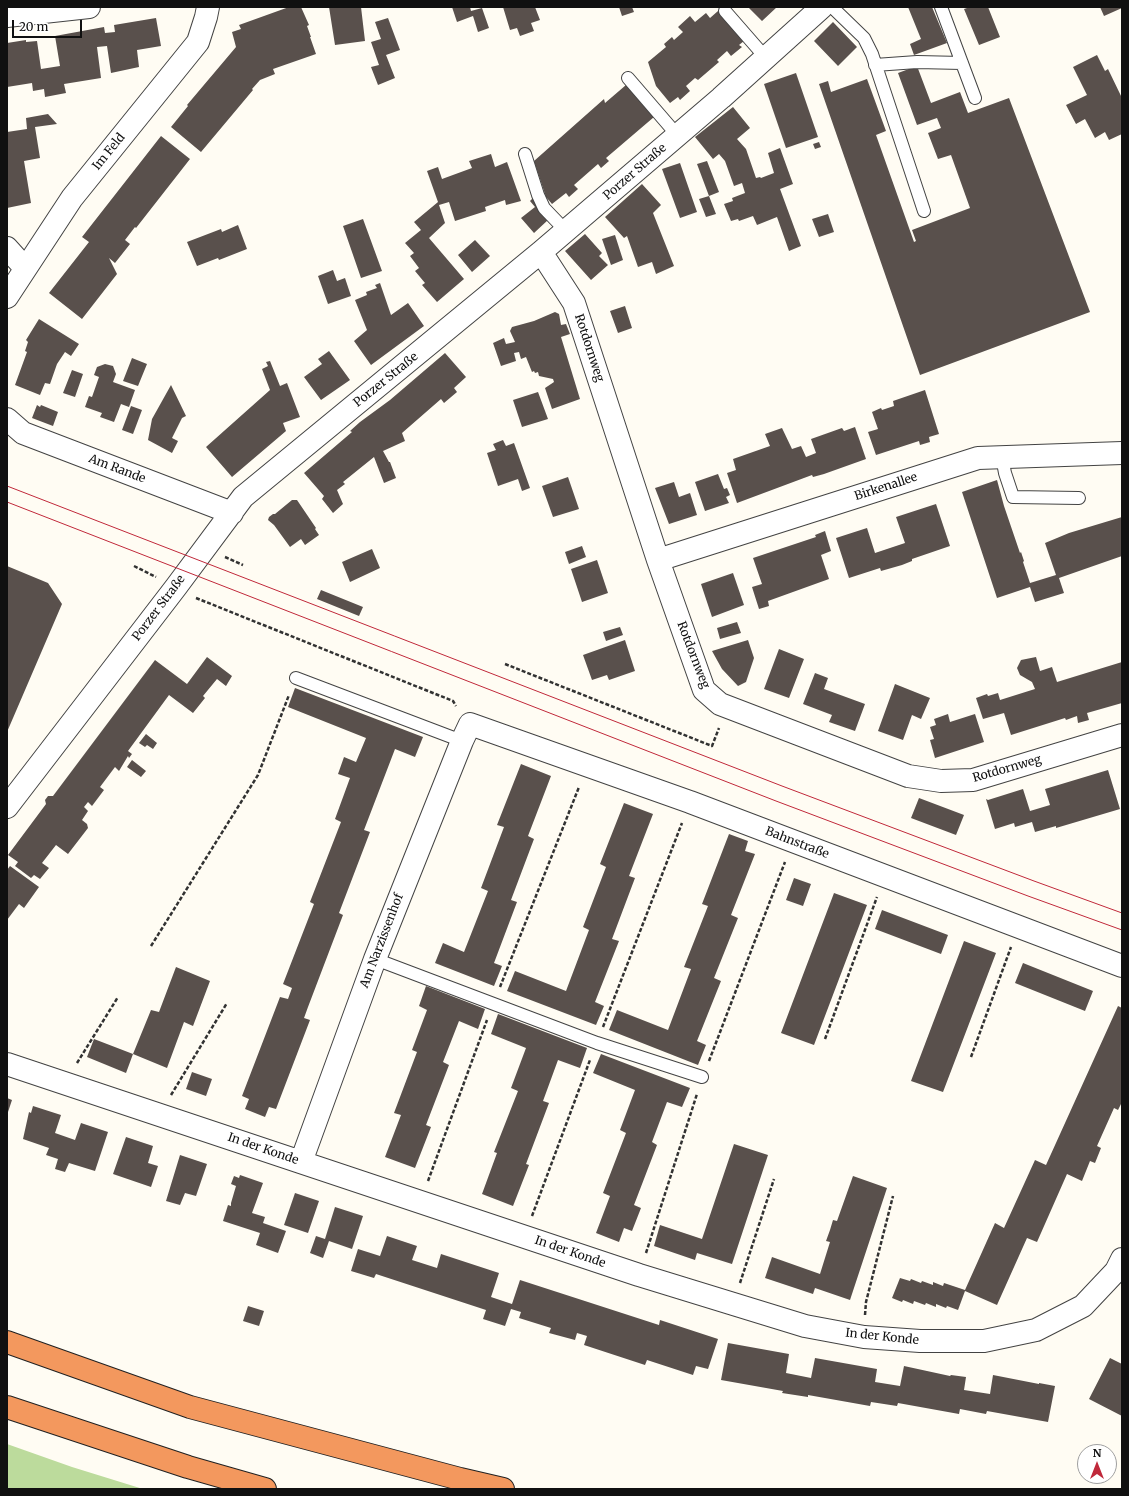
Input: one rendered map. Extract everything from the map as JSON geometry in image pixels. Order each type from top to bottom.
[{"type":"highway","points":[[7,1342],[190,1407],[502,1489]]},
{"type":"highway","points":[[7,1407],[188,1467],[265,1489]]},
{"type":"street","points":[[7,16],[89,7]]},
{"type":"street","name":"Im Feld","points":[[7,297],[72,198],[198,42],[208,7]]},
{"type":"street","name":"Porzer Straße","points":[[8,804],[176,587],[243,497],[566,231],[678,136],[822,7]]},
{"type":"street","points":[[7,248],[25,268]]},
{"type":"street","name":"Rotdornweg","points":[[541,252],[574,303],[658,560],[704,690],[720,704],[908,776],[941,781],[973,780],[1122,735]]},
{"type":"street","name":"Am Rande","points":[[7,419],[23,433],[232,513]]},
{"type":"street","name":"Birkenallee","points":[[658,560],[973,459],[1122,453]]},
{"type":"street","name":"Bahnstraße","points":[[466,732],[588,765],[690,802],[1018,928],[1122,966]]},
{"type":"street","name":"Am Narzissenhof","points":[[301,1162],[375,959],[466,732]]},
{"type":"street","name":"In der Konde","points":[[7,1064],[733,1305],[805,1326],[864,1337],[920,1341],[984,1341],[1036,1330],[1083,1306],[1116,1271],[1122,1259]]},
{"type":"lane","points":[[832,7],[864,38],[872,54],[924,211]]},
{"type":"lane","points":[[941,7],[975,98]]},
{"type":"lane","points":[[725,11],[766,58]]},
{"type":"lane","points":[[875,65],[917,62],[962,63]]},
{"type":"lane","points":[[628,78],[678,136]]},
{"type":"lane","points":[[525,154],[538,195],[544,208],[566,231]]},
{"type":"lane","points":[[1002,457],[1013,497],[1079,498]]},
{"type":"lane","points":[[296,678],[466,732]]},
{"type":"lane","points":[[375,959],[597,1043],[702,1078]]},
{"type":"path","points":[[176,587],[200,600],[453,701],[466,732]]},
{"type":"path","points":[[505,664],[712,746],[726,707]]},
{"type":"path","points":[[151,946],[258,775],[296,678]]},
{"type":"path","points":[[421,1202],[493,1004],[588,765]]},
{"type":"path","points":[[524,1236],[690,802]]},
{"type":"path","points":[[639,1275],[702,1078],[793,841]]},
{"type":"path","points":[[824,1040],[884,876]]},
{"type":"path","points":[[971,1057],[1018,928]]},
{"type":"path","points":[[64,1083],[118,997]]},
{"type":"path","points":[[159,1114],[227,1003]]},
{"type":"path","points":[[733,1305],[774,1179]]},
{"type":"path","points":[[864,1337],[866,1302],[893,1196]]},
{"type":"green space","points":[[7,1444],[72,1467],[143,1489],[7,1489]]},
{"type":"building","points":[[289,7],[301,7],[309,25],[307,26],[316,54],[273,69],[275,74],[260,80],[201,152],[171,127],[188,106],[187,105],[236,47],[232,32],[241,29],[239,25]]},
{"type":"building","points":[[329,7],[361,7],[365,41],[335,45]]},
{"type":"building","points":[[452,7],[470,7],[471,11],[482,8],[489,28],[478,32],[473,16],[457,22]]},
{"type":"building","points":[[503,7],[535,7],[540,20],[531,23],[534,31],[520,36],[517,28],[510,30]]},
{"type":"building","points":[[619,7],[632,7],[634,12],[622,16]]},
{"type":"building","points":[[748,7],[777,7],[762,21]]},
{"type":"building","points":[[908,7],[932,7],[947,43],[914,55],[910,44],[921,39]]},
{"type":"building","points":[[970,7],[988,7],[1000,37],[979,45],[964,9]]},
{"type":"building","points":[[1100,7],[1122,7],[1122,8],[1104,16]]},
{"type":"building","points":[[718,11],[744,41],[739,45],[742,47],[731,56],[727,51],[717,60],[719,62],[698,80],[695,78],[686,86],[690,91],[680,100],[678,97],[670,103],[656,86],[648,62],[666,47],[664,44],[672,37],[674,40],[683,32],[678,27],[690,16],[695,22],[706,13],[710,18]]},
{"type":"building","points":[[156,18],[161,46],[137,50],[139,67],[111,73],[107,46],[97,47],[101,78],[64,84],[66,93],[45,97],[44,89],[33,91],[32,83],[7,87],[7,43],[26,40],[26,42],[37,41],[41,69],[60,66],[55,36],[104,27],[105,33],[115,32],[114,25]]},
{"type":"building","points":[[388,18],[400,50],[386,55],[395,78],[378,85],[371,67],[379,65],[371,42],[381,39],[375,22]]},
{"type":"building","points":[[833,22],[857,47],[838,66],[814,41]]},
{"type":"building","points":[[1097,55],[1105,71],[1108,69],[1122,98],[1122,134],[1109,140],[1105,132],[1095,138],[1085,119],[1076,124],[1066,105],[1087,95],[1073,67]]},
{"type":"building","points":[[917,66],[931,103],[960,92],[968,113],[1009,98],[1090,312],[920,375],[819,84],[828,81],[831,92],[867,79],[886,131],[876,135],[914,242],[916,241],[912,230],[970,208],[951,155],[938,159],[928,133],[941,128],[937,118],[917,125],[898,73]]},
{"type":"building","points":[[796,73],[818,137],[786,148],[764,84]]},
{"type":"building","points":[[626,85],[654,117],[606,158],[609,161],[601,168],[598,164],[574,185],[578,189],[569,197],[566,193],[552,204],[546,197],[534,161],[604,99],[605,103]]},
{"type":"building","points":[[733,107],[750,128],[737,139],[746,149],[756,178],[761,178],[774,173],[768,153],[780,148],[793,184],[780,189],[801,246],[789,251],[777,217],[757,225],[753,216],[739,221],[738,219],[731,221],[724,204],[733,201],[732,198],[745,193],[742,183],[734,186],[725,161],[719,154],[713,159],[695,137]]},
{"type":"building","points":[[48,114],[57,124],[35,127],[40,158],[24,161],[31,203],[7,208],[7,132],[27,129],[26,118]]},
{"type":"building","points":[[161,136],[190,159],[125,240],[130,244],[115,263],[109,258],[117,274],[82,319],[49,293],[89,242],[82,237]]},
{"type":"building","points":[[819,142],[821,147],[815,149],[813,144]]},
{"type":"building","points":[[491,154],[495,167],[507,162],[521,201],[506,205],[505,200],[485,207],[486,211],[455,221],[449,202],[439,205],[445,223],[429,238],[464,279],[437,302],[422,285],[425,283],[415,271],[419,268],[410,256],[414,253],[405,243],[421,230],[414,222],[438,202],[427,171],[438,167],[442,179],[472,168],[469,161]]},
{"type":"building","points":[[707,161],[719,192],[709,196],[697,164]]},
{"type":"building","points":[[680,163],[697,212],[680,218],[662,169]]},
{"type":"building","points":[[642,184],[661,205],[653,213],[674,266],[656,274],[652,262],[638,267],[627,236],[624,238],[605,217]]},
{"type":"building","points":[[709,196],[716,214],[706,217],[699,199]]},
{"type":"building","points":[[534,197],[548,220],[534,233],[521,218],[535,207],[530,201]]},
{"type":"building","points":[[828,214],[834,232],[819,237],[812,219]]},
{"type":"building","points":[[363,219],[382,271],[361,278],[343,226]]},
{"type":"building","points":[[238,225],[247,249],[219,260],[218,258],[197,266],[187,242],[221,229],[222,232]]},
{"type":"building","points":[[585,234],[602,253],[599,256],[608,265],[591,280],[565,251]]},
{"type":"building","points":[[615,235],[623,260],[611,265],[602,239]]},
{"type":"building","points":[[475,240],[490,256],[472,272],[458,255]]},
{"type":"building","points":[[333,270],[337,281],[345,278],[351,296],[328,304],[318,276]]},
{"type":"building","points":[[380,283],[391,315],[408,303],[424,326],[371,365],[354,341],[367,330],[355,300],[367,295],[366,292],[377,288],[375,285]]},
{"type":"building","points":[[625,306],[632,328],[618,333],[610,311]]},
{"type":"building","points":[[555,312],[559,314],[561,325],[566,324],[570,334],[561,337],[580,399],[552,409],[545,388],[554,382],[553,379],[539,376],[538,372],[532,372],[526,357],[521,359],[519,352],[514,353],[516,361],[501,366],[493,343],[504,338],[506,344],[515,342],[510,331],[512,327],[534,321]]},
{"type":"building","points":[[39,319],[79,344],[71,356],[65,352],[57,364],[50,384],[45,383],[40,395],[15,385],[27,352],[25,351],[28,342],[26,340]]},
{"type":"building","points":[[329,351],[350,380],[321,400],[304,377],[322,364],[318,359]]},
{"type":"building","points":[[445,353],[466,377],[454,388],[457,392],[444,403],[441,399],[402,433],[405,441],[383,451],[390,462],[396,478],[384,483],[374,457],[343,482],[345,484],[337,490],[343,504],[333,513],[322,499],[324,496],[304,473],[352,432],[350,431],[360,422],[390,400]]},
{"type":"building","points":[[132,358],[147,364],[138,386],[123,381]]},
{"type":"building","points":[[270,361],[280,386],[287,383],[300,417],[283,423],[286,431],[232,477],[206,447],[270,390],[262,369],[268,366],[266,362]]},
{"type":"building","points":[[105,364],[113,366],[116,374],[113,382],[135,390],[129,407],[121,404],[114,422],[100,417],[102,413],[85,407],[89,396],[92,397],[99,377],[94,375],[97,367]]},
{"type":"building","points":[[72,370],[83,374],[75,397],[63,393]]},
{"type":"building","points":[[171,385],[186,416],[182,418],[172,438],[178,441],[172,453],[148,440],[152,419]]},
{"type":"building","points":[[925,390],[939,434],[929,437],[930,442],[920,445],[919,441],[876,455],[868,432],[878,429],[872,412],[881,408],[882,410],[894,406],[893,401]]},
{"type":"building","points":[[538,392],[548,419],[522,427],[513,400]]},
{"type":"building","points":[[37,405],[40,407],[41,405],[58,412],[53,426],[32,418]]},
{"type":"building","points":[[131,406],[142,410],[133,434],[122,430]]},
{"type":"building","points":[[855,427],[866,459],[824,474],[813,477],[812,475],[737,503],[727,473],[736,470],[733,459],[770,446],[765,434],[782,428],[792,449],[801,446],[806,457],[816,453],[811,439],[842,428],[844,431]]},
{"type":"building","points":[[503,440],[506,446],[514,443],[530,488],[522,491],[518,479],[498,486],[487,453],[496,450],[493,444]]},
{"type":"building","points":[[718,474],[724,489],[727,488],[730,495],[726,497],[729,503],[705,511],[695,482]]},
{"type":"building","points":[[568,477],[579,509],[553,517],[542,486]]},
{"type":"building","points":[[997,480],[1004,506],[1020,553],[1021,552],[1030,583],[1056,575],[1045,543],[1069,533],[1122,517],[1122,556],[1059,578],[1064,593],[1035,602],[1030,587],[997,598],[962,492]]},
{"type":"building","points":[[674,482],[679,497],[690,493],[697,515],[669,524],[655,488]]},
{"type":"building","points":[[292,500],[297,500],[319,535],[305,545],[301,539],[290,547],[274,525],[268,520],[269,517]]},
{"type":"building","points":[[936,504],[950,546],[912,559],[912,561],[902,565],[881,571],[880,568],[849,578],[836,538],[867,528],[875,553],[905,543],[896,517]]},
{"type":"building","points":[[825,531],[831,551],[821,555],[829,579],[768,601],[769,606],[759,609],[752,587],[762,584],[753,558],[816,537],[815,535]]},
{"type":"building","points":[[582,546],[586,557],[569,564],[565,552]]},
{"type":"building","points":[[372,549],[380,568],[350,582],[342,562]]},
{"type":"building","points":[[597,560],[608,593],[582,602],[571,569]]},
{"type":"building","points":[[7,566],[48,583],[62,604],[7,732]]},
{"type":"building","points":[[733,573],[744,605],[712,617],[701,584]]},
{"type":"building","points":[[321,590],[363,607],[359,616],[317,599]]},
{"type":"building","points":[[737,622],[741,633],[720,639],[717,628]]},
{"type":"building","points":[[620,627],[623,635],[606,641],[603,632]]},
{"type":"building","points":[[625,640],[635,671],[609,680],[607,675],[592,680],[583,655]]},
{"type":"building","points":[[748,640],[754,658],[746,682],[738,686],[722,669],[712,651]]},
{"type":"building","points":[[779,649],[804,659],[789,698],[764,689]]},
{"type":"building","points":[[207,657],[232,676],[226,686],[217,679],[203,696],[205,698],[193,713],[169,695],[128,751],[132,754],[129,758],[128,756],[119,771],[115,767],[100,787],[104,790],[92,806],[88,802],[84,807],[88,811],[82,820],[87,824],[88,828],[68,854],[56,845],[42,863],[49,868],[40,879],[34,875],[31,878],[15,866],[18,862],[8,855],[46,804],[45,800],[48,796],[53,796],[155,660],[187,684]]},
{"type":"building","points":[[1036,657],[1040,671],[1052,667],[1057,682],[1122,662],[1122,703],[1087,713],[1089,720],[1078,723],[1077,716],[1066,720],[1065,718],[1011,735],[1004,713],[983,719],[976,698],[987,694],[988,696],[998,693],[1000,700],[1035,689],[1032,682],[1020,675],[1017,668],[1021,660]]},
{"type":"building","points":[[815,673],[828,678],[824,689],[865,704],[855,731],[829,722],[832,715],[803,704]]},
{"type":"building","points":[[895,684],[930,698],[921,719],[912,715],[903,740],[878,731]]},
{"type":"building","points":[[295,688],[423,737],[415,757],[395,749],[364,830],[370,832],[339,913],[343,915],[304,1018],[310,1020],[276,1109],[269,1107],[265,1117],[245,1109],[249,1099],[242,1096],[280,997],[288,999],[292,988],[283,984],[314,904],[310,902],[341,822],[335,819],[350,778],[338,774],[344,757],[356,762],[366,738],[288,707]]},
{"type":"building","points":[[948,714],[950,722],[975,714],[984,742],[935,758],[930,740],[934,739],[930,727],[936,725],[934,719]]},
{"type":"building","points":[[146,734],[157,743],[153,749],[147,745],[145,747],[139,743]]},
{"type":"building","points":[[132,760],[146,771],[141,777],[127,767]]},
{"type":"building","points":[[521,764],[551,776],[528,836],[534,839],[511,900],[517,902],[494,963],[502,966],[494,986],[435,963],[443,943],[464,952],[488,891],[481,888],[504,827],[497,825]]},
{"type":"building","points":[[1108,770],[1120,809],[1056,828],[1056,826],[1035,832],[1032,822],[1015,827],[1014,823],[995,829],[986,799],[988,800],[1023,789],[1030,811],[1050,805],[1045,789]]},
{"type":"building","points":[[919,798],[964,815],[956,835],[911,818]]},
{"type":"building","points":[[624,803],[653,814],[629,876],[635,878],[612,939],[619,941],[595,1002],[604,1006],[596,1025],[507,991],[515,971],[566,991],[589,930],[583,927],[606,867],[600,864]]},
{"type":"building","points":[[729,834],[748,841],[745,851],[755,854],[731,915],[738,918],[714,978],[721,981],[697,1041],[706,1045],[698,1065],[609,1030],[617,1010],[668,1030],[691,969],[684,967],[708,906],[702,904]]},
{"type":"building","points":[[10,866],[39,887],[24,908],[19,904],[7,920],[7,870]]},
{"type":"building","points":[[794,878],[811,884],[803,906],[786,900]]},
{"type":"building","points":[[834,893],[867,905],[814,1045],[781,1033]]},
{"type":"building","points":[[882,910],[948,935],[941,954],[875,929]]},
{"type":"building","points":[[964,941],[996,953],[943,1092],[911,1081]]},
{"type":"building","points":[[1023,963],[1093,991],[1085,1011],[1015,983]]},
{"type":"building","points":[[176,967],[210,981],[193,1026],[184,1022],[167,1068],[133,1054],[151,1010],[159,1012]]},
{"type":"building","points":[[426,986],[485,1009],[478,1029],[459,1021],[443,1062],[449,1065],[426,1125],[431,1127],[415,1168],[385,1157],[401,1115],[394,1113],[417,1052],[412,1050],[427,1010],[419,1006]]},
{"type":"building","points":[[1118,1006],[1122,1008],[1122,1102],[1118,1110],[1114,1108],[1097,1146],[1101,1148],[1095,1163],[1090,1161],[1082,1181],[1067,1174],[1037,1242],[1027,1238],[997,1305],[965,1291],[958,1310],[947,1306],[946,1308],[936,1304],[936,1307],[926,1303],[925,1305],[914,1301],[913,1304],[903,1300],[902,1302],[892,1298],[900,1278],[910,1281],[911,1279],[921,1283],[922,1281],[933,1285],[933,1282],[943,1286],[944,1283],[965,1290],[995,1223],[1004,1228],[1035,1160],[1046,1165]]},
{"type":"building","points":[[498,1014],[587,1048],[580,1068],[558,1060],[543,1101],[549,1103],[526,1164],[529,1165],[513,1206],[482,1194],[497,1153],[494,1152],[518,1091],[511,1088],[526,1048],[491,1034]]},
{"type":"building","points":[[94,1039],[133,1054],[126,1073],[87,1057]]},
{"type":"building","points":[[601,1054],[690,1088],[682,1107],[667,1102],[652,1142],[657,1145],[634,1205],[641,1208],[632,1231],[624,1228],[619,1242],[596,1233],[610,1196],[603,1193],[626,1133],[620,1130],[635,1090],[593,1073]]},
{"type":"building","points":[[192,1072],[212,1079],[206,1096],[186,1089]]},
{"type":"building","points":[[7,1098],[12,1100],[7,1115]]},
{"type":"building","points":[[33,1106],[61,1115],[55,1133],[75,1140],[81,1123],[108,1132],[95,1171],[69,1163],[65,1172],[55,1169],[58,1159],[46,1155],[49,1148],[23,1139],[29,1112],[31,1113]]},
{"type":"building","points":[[126,1137],[153,1146],[148,1163],[158,1166],[151,1187],[113,1174]]},
{"type":"building","points":[[734,1144],[768,1155],[732,1264],[697,1253],[695,1260],[654,1246],[660,1225],[702,1239]]},
{"type":"building","points":[[180,1155],[207,1164],[196,1196],[185,1193],[180,1205],[166,1201]]},
{"type":"building","points":[[240,1175],[263,1183],[252,1213],[265,1217],[263,1223],[286,1231],[278,1253],[256,1245],[260,1233],[223,1221],[228,1205],[231,1206],[236,1186],[231,1184],[234,1176],[239,1178]]},
{"type":"building","points":[[853,1176],[887,1188],[850,1300],[815,1288],[813,1294],[765,1278],[772,1257],[820,1274],[830,1242],[826,1241],[833,1220],[837,1221]]},
{"type":"building","points":[[295,1193],[319,1201],[308,1233],[284,1225]]},
{"type":"building","points":[[335,1207],[363,1216],[352,1249],[329,1241],[323,1258],[310,1253],[316,1236],[325,1239]]},
{"type":"building","points":[[387,1236],[417,1246],[412,1260],[437,1268],[441,1254],[499,1273],[491,1297],[512,1304],[520,1280],[659,1325],[660,1320],[718,1339],[708,1369],[696,1366],[693,1375],[647,1360],[645,1365],[584,1345],[587,1336],[577,1333],[575,1340],[549,1333],[551,1328],[519,1318],[521,1312],[511,1309],[505,1326],[483,1319],[486,1310],[376,1274],[374,1278],[351,1271],[358,1249],[380,1256]]},
{"type":"building","points":[[248,1306],[264,1311],[259,1326],[243,1321]]},
{"type":"building","points":[[728,1343],[789,1354],[786,1373],[811,1378],[815,1358],[877,1369],[875,1382],[900,1386],[904,1366],[950,1376],[966,1377],[964,1390],[990,1394],[993,1375],[1055,1386],[1048,1422],[987,1411],[986,1414],[960,1409],[959,1414],[898,1403],[897,1406],[871,1402],[870,1406],[808,1395],[808,1397],[782,1393],[783,1391],[721,1380]]},
{"type":"building","points":[[1110,1358],[1122,1364],[1122,1416],[1089,1399]]},
{"type":"tram line","points":[[7,486],[782,786],[1122,913]]},
{"type":"tram line","points":[[7,502],[776,801],[1122,930]]}]
